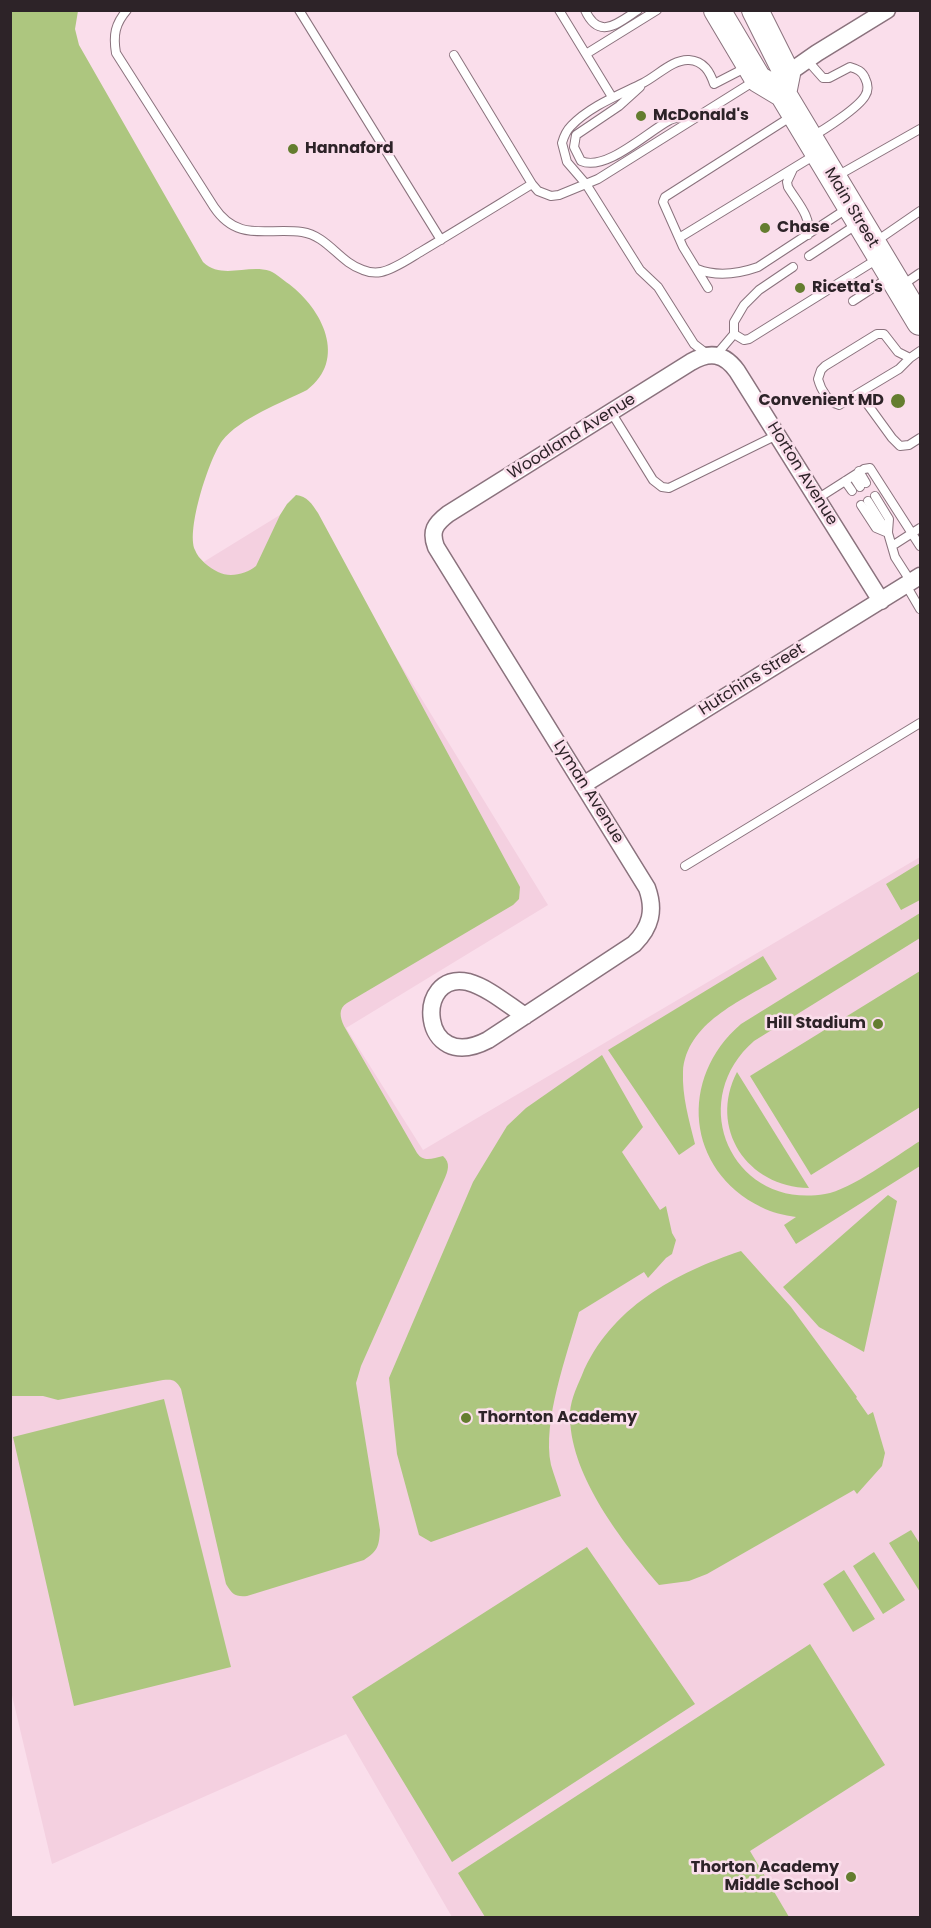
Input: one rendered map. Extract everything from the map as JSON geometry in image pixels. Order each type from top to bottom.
[{"type":"main road","name":"Main Street","points":[[717,10],[754,72],[788,94]]},
{"type":"main road","name":"Main Street","points":[[755,10],[770,40],[788,94],[813,146],[886,266],[918,313]]},
{"type":"street","points":[[788,94],[807,60],[887,10]]},
{"type":"street","points":[[770,40],[807,60]]},
{"type":"street","name":"Woodland Avenue","points":[[433,530],[438,522],[448,514],[691,362],[713,355]]},
{"type":"street","name":"Horton Avenue","points":[[713,355],[731,363],[881,601]]},
{"type":"street","name":"Lyman Avenue","points":[[433,530],[434,542],[440,554],[647,888],[651,904],[651,919],[644,933],[634,944],[488,1041],[464,1047],[443,1042],[436,1034],[430,1012],[435,996],[441,989],[454,982],[462,981],[482,988],[525,1016]]},
{"type":"street","name":"Hutchins Street","points":[[583,784],[913,581]]},
{"type":"lane","points":[[127,10],[116,25],[114,34],[116,53],[218,212],[229,224],[255,231],[304,232],[323,240],[354,266],[372,272],[381,272],[441,240],[532,184]]},
{"type":"lane","points":[[299,10],[441,240]]},
{"type":"lane","points":[[559,10],[612,97]]},
{"type":"lane","points":[[585,10],[595,25],[603,28],[614,25],[638,10]]},
{"type":"lane","points":[[586,54],[657,10]]},
{"type":"lane","points":[[454,55],[532,184],[538,191],[551,196],[598,179],[696,116],[754,72]]},
{"type":"lane","points":[[807,60],[823,78],[829,78],[850,67],[856,68],[864,76],[868,86],[860,103],[827,128],[793,169],[787,182],[806,216],[809,227],[808,235]]},
{"type":"lane","points":[[754,72],[714,84],[706,68],[699,62],[681,61],[644,83],[612,97],[570,126],[562,142],[567,162],[586,184],[640,270],[658,287],[694,344],[713,355],[734,334],[734,322],[744,305],[759,290],[793,267]]},
{"type":"lane","points":[[644,83],[619,106],[579,132],[574,140],[574,147],[581,161],[592,164],[605,160],[669,120],[696,116]]},
{"type":"lane","points":[[708,288],[679,238],[663,202],[670,192],[788,94]]},
{"type":"lane","points":[[833,179],[921,129]]},
{"type":"lane","points":[[679,238],[793,169]]},
{"type":"lane","points":[[853,302],[886,266],[921,211]]},
{"type":"lane","points":[[697,269],[721,274],[747,271],[808,235],[854,215]]},
{"type":"lane","points":[[809,256],[854,215]]},
{"type":"lane","points":[[734,334],[744,340],[749,339],[886,266],[921,273]]},
{"type":"lane","points":[[910,358],[898,352],[884,334],[877,334],[821,370],[818,379],[834,404],[844,404],[899,369],[921,351]]},
{"type":"lane","points":[[860,394],[895,442],[905,447],[921,438]]},
{"type":"lane","points":[[611,412],[653,480],[662,487],[669,488],[777,435]]},
{"type":"lane","points":[[817,499],[868,467],[872,469],[921,546]]},
{"type":"lane","points":[[852,476],[859,487],[852,476]]},
{"type":"lane","points":[[888,533],[876,528],[868,501],[889,519],[888,533],[895,557],[913,581],[921,609]]},
{"type":"lane","points":[[892,546],[921,528]]},
{"type":"lane","points":[[685,866],[921,723]]},
{"type":"shaded area","name":"Thornton Academy","points":[[301,502],[548,905],[346,1028],[423,1150],[920,857],[920,1917],[452,1917],[346,1734],[52,1864],[10,1687],[10,681]]},
{"type":"green space","points":[[10,11],[78,11],[75,29],[79,45],[203,262],[218,270],[261,269],[273,272],[301,294],[320,320],[328,349],[326,364],[319,378],[307,390],[239,425],[222,441],[217,450],[205,478],[196,511],[193,540],[195,550],[205,563],[223,574],[233,575],[248,571],[256,566],[287,504],[296,495],[309,501],[318,513],[520,887],[519,899],[513,905],[347,1003],[341,1011],[344,1026],[417,1153],[426,1159],[443,1156],[447,1161],[448,1170],[361,1366],[356,1383],[380,1530],[377,1548],[364,1560],[247,1596],[234,1594],[226,1584],[181,1389],[176,1382],[163,1380],[58,1400],[43,1396],[11,1396]]},
{"type":"green space","points":[[920,863],[920,900],[901,910],[886,884]]},
{"type":"green space","points":[[920,913],[920,938],[754,1041],[733,1066],[723,1093],[721,1120],[729,1146],[744,1169],[765,1185],[793,1195],[825,1194],[836,1191],[874,1171],[920,1141],[920,1166],[796,1244],[784,1225],[796,1217],[765,1209],[736,1191],[717,1170],[705,1147],[699,1122],[700,1096],[707,1070],[721,1046],[741,1024]]},
{"type":"green space","points":[[763,956],[777,979],[718,1015],[694,1040],[686,1055],[683,1072],[684,1090],[695,1144],[679,1155],[608,1050]]},
{"type":"green space","name":"Hill Stadium","points":[[920,971],[920,1107],[811,1175],[750,1076]]},
{"type":"green space","points":[[602,1055],[643,1127],[622,1152],[660,1210],[666,1206],[672,1233],[676,1240],[672,1254],[648,1278],[644,1272],[579,1312],[557,1388],[550,1429],[551,1465],[561,1496],[431,1542],[419,1535],[397,1454],[389,1378],[473,1182],[507,1126],[526,1108]]},
{"type":"green space","points":[[737,1072],[809,1188],[787,1185],[768,1177],[751,1166],[739,1151],[731,1133],[727,1114],[729,1093]]},
{"type":"green space","points":[[888,1195],[897,1201],[864,1352],[819,1327],[783,1287]]},
{"type":"green space","points":[[741,1251],[791,1307],[868,1415],[873,1412],[885,1453],[882,1466],[857,1494],[854,1490],[707,1574],[689,1581],[659,1585],[615,1529],[589,1486],[573,1441],[570,1419],[572,1402],[594,1351],[609,1330],[627,1312],[669,1282],[692,1270]]},
{"type":"green space","points":[[164,1399],[231,1667],[74,1706],[13,1437]]},
{"type":"green space","points":[[911,1530],[920,1544],[920,1592],[889,1543]]},
{"type":"green space","points":[[587,1547],[695,1704],[452,1862],[352,1697]]},
{"type":"green space","points":[[874,1552],[905,1600],[883,1614],[853,1566]]},
{"type":"green space","points":[[844,1570],[875,1619],[853,1632],[823,1584]]},
{"type":"green space","points":[[810,1644],[885,1765],[750,1851],[789,1917],[485,1917],[458,1873]]},
{"type":"place","name":"McDonald's","points":[[641,116]]},
{"type":"place","name":"Hannaford","points":[[293,149]]},
{"type":"place","name":"Chase","points":[[765,228]]},
{"type":"place","name":"Ricetta's","points":[[800,288]]},
{"type":"place","name":"Convenient MD","points":[[898,401]]},
{"type":"place","name":"Hill Stadium","points":[[878,1024]]},
{"type":"place","name":"Thornton Academy","points":[[466,1418]]},
{"type":"place","name":"Thorton Academy Middle School","points":[[851,1877]]}]
